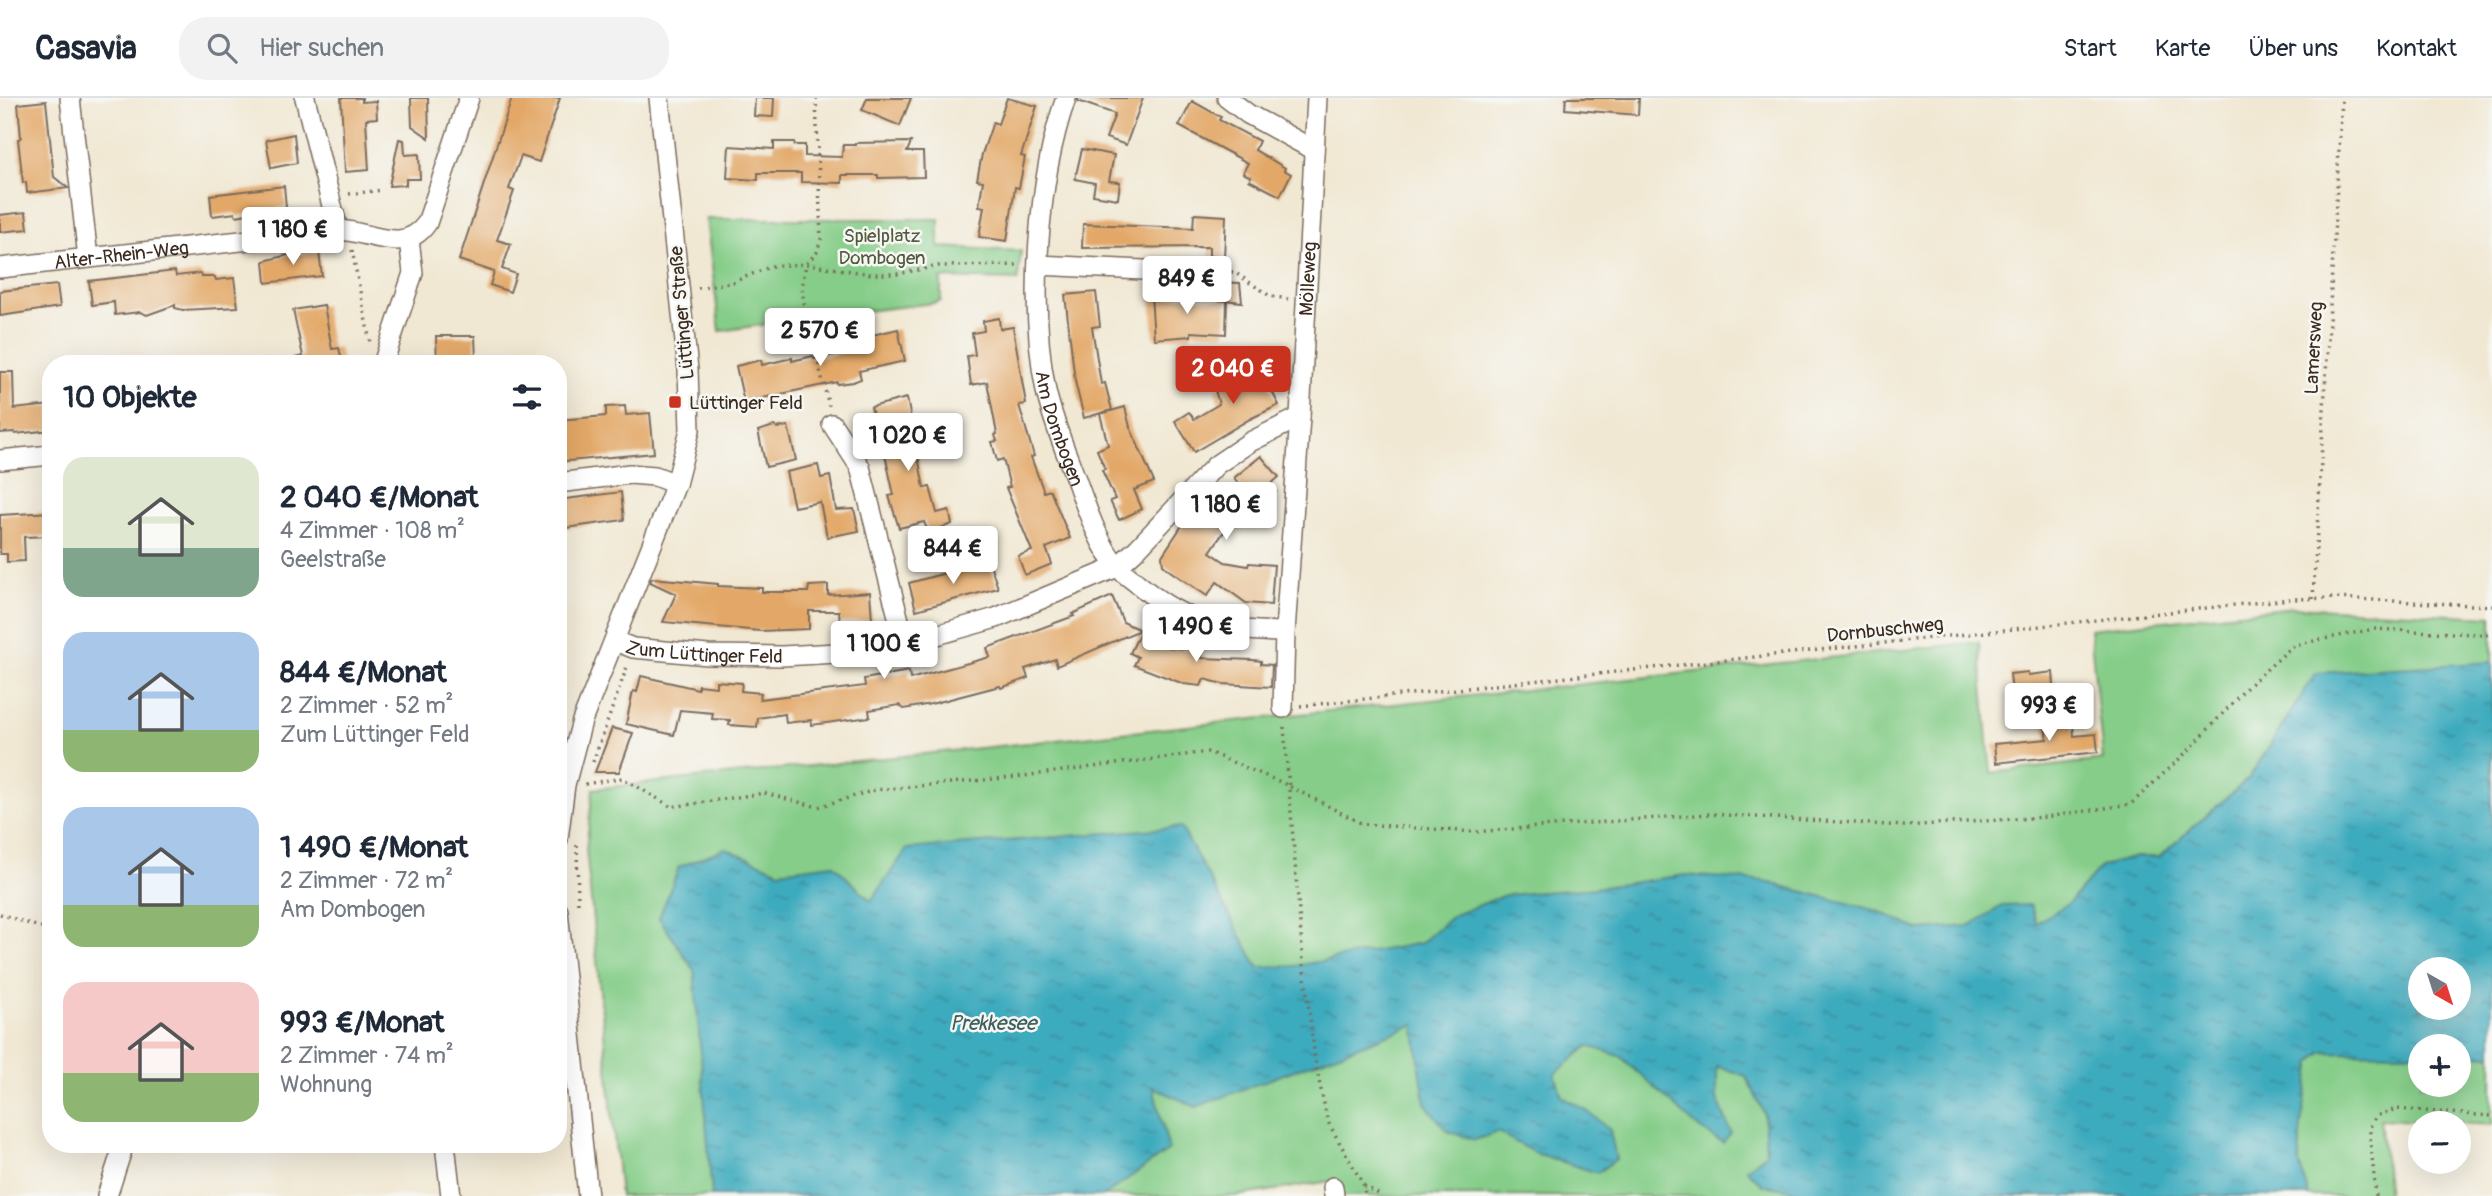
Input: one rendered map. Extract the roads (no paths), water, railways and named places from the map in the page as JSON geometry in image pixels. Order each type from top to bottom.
[{"type":"street","points":[[70,98],[88,258]]},
{"type":"street","points":[[305,98],[330,196],[344,230]]},
{"type":"street","points":[[386,355],[413,273],[409,239],[420,233],[427,223],[469,98]]},
{"type":"street","name":"Lüttinger Straße","points":[[567,777],[582,721],[624,644],[676,484],[690,430],[688,370],[659,98]]},
{"type":"street","name":"Am Dombogen","points":[[1066,98],[1058,120],[1049,165],[1038,265],[1039,331],[1046,392],[1085,505],[1117,566],[1174,611],[1195,620],[1245,632],[1285,632]]},
{"type":"street","points":[[1227,98],[1248,114],[1314,150]]},
{"type":"street","name":"Mölleweg","points":[[1283,708],[1285,632],[1300,417],[1317,98]]},
{"type":"street","name":"Alter-Rhein-Weg","points":[[0,268],[344,230],[397,241],[409,239]]},
{"type":"street","points":[[1038,265],[1173,274]]},
{"type":"street","name":"Zum Lüttinger Feld","points":[[624,644],[708,656],[837,653],[905,644],[996,618],[1117,566],[1137,549],[1216,465],[1250,442],[1300,417]]},
{"type":"street","points":[[832,424],[860,467],[905,644]]},
{"type":"street","points":[[0,460],[42,456]]},
{"type":"street","points":[[567,482],[631,474],[655,476],[676,484]]},
{"type":"street","name":"Lüttinger Straße","points":[[567,822],[568,841]]},
{"type":"street","points":[[567,996],[588,1196]]},
{"type":"street","points":[[107,1196],[121,1153]]},
{"type":"street","points":[[446,1153],[451,1196]]},
{"type":"water","name":"Prekkesee","points":[[2492,662],[2492,1055],[2471,1054],[2471,1034],[2408,1034],[2408,1053],[2322,1052],[2312,1062],[2301,1124],[2299,1163],[2309,1196],[1799,1196],[1797,1191],[1763,1185],[1746,1169],[1766,1154],[1764,1113],[1746,1076],[1717,1066],[1717,1098],[1731,1133],[1723,1143],[1699,1128],[1620,1056],[1588,1046],[1555,1074],[1562,1097],[1586,1110],[1610,1130],[1616,1159],[1597,1173],[1535,1153],[1498,1132],[1475,1140],[1447,1131],[1425,1103],[1414,1025],[1196,1107],[1153,1087],[1169,1150],[1103,1196],[712,1196],[694,970],[659,918],[679,867],[725,848],[779,871],[833,864],[871,901],[907,849],[1181,827],[1258,967],[1295,966],[1421,943],[1454,915],[1505,895],[1595,888],[1685,875],[1762,881],[1878,911],[1919,930],[1969,926],[2002,906],[2031,905],[2036,923],[2069,903],[2102,866],[2136,857],[2159,857],[2249,778],[2316,673]]},
{"type":"place","name":"Lüttinger Feld","points":[[675,402]]},
{"type":"park label","name":"Spielplatz Dombogen","points":[[882,246]]}]
